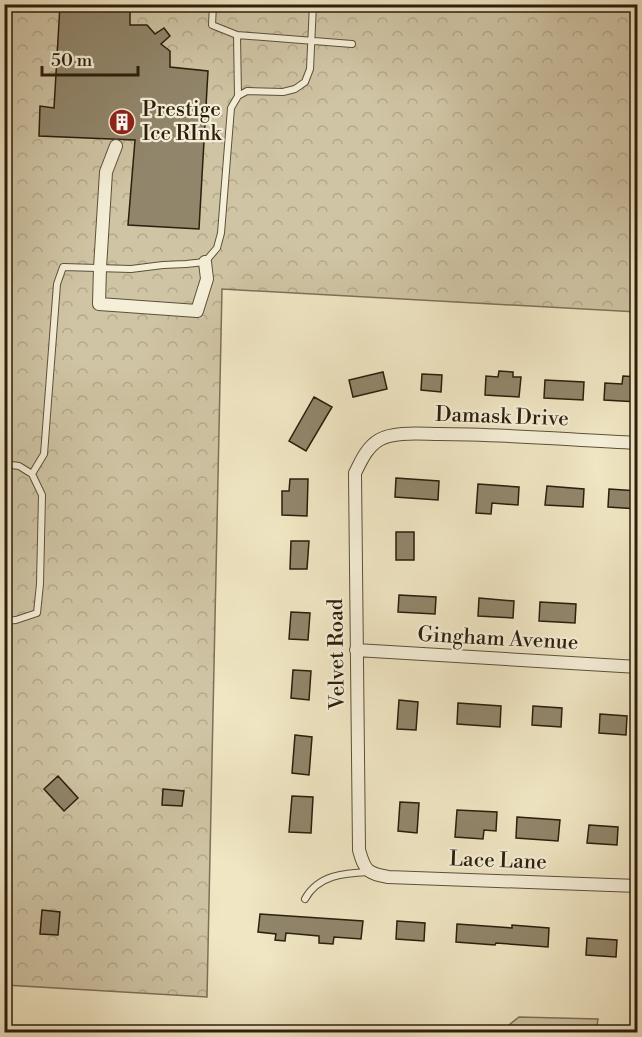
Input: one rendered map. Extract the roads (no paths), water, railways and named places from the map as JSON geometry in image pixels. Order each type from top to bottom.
[{"type":"street","points":[[116,146],[106,172],[99,304],[197,311],[207,279],[205,262]]},
{"type":"street","name":"Damask Drive","points":[[369,448],[379,440],[406,434],[464,434],[638,443]]},
{"type":"street","name":"Velvet Road","points":[[366,867],[359,850],[355,473],[369,448]]},
{"type":"street","name":"Gingham Avenue","points":[[356,650],[638,667]]},
{"type":"street","name":"Lace Lane","points":[[366,867],[372,874],[388,877],[638,886]]},
{"type":"lane","points":[[213,4],[212,25],[237,35],[352,44]]},
{"type":"lane","points":[[238,96],[247,92],[283,92],[295,89],[305,82],[310,69],[313,4]]},
{"type":"lane","points":[[32,474],[44,454],[57,284],[63,267],[131,269],[205,262],[217,248],[222,233],[231,108],[238,96],[237,35]]},
{"type":"lane","points":[[4,464],[19,466],[32,474],[42,495],[37,614],[4,621]]},
{"type":"lane","points":[[305,899],[310,890],[324,881],[366,867]]},
{"type":"place","name":"Prestige Ice RInk","points":[[122,122]]}]
